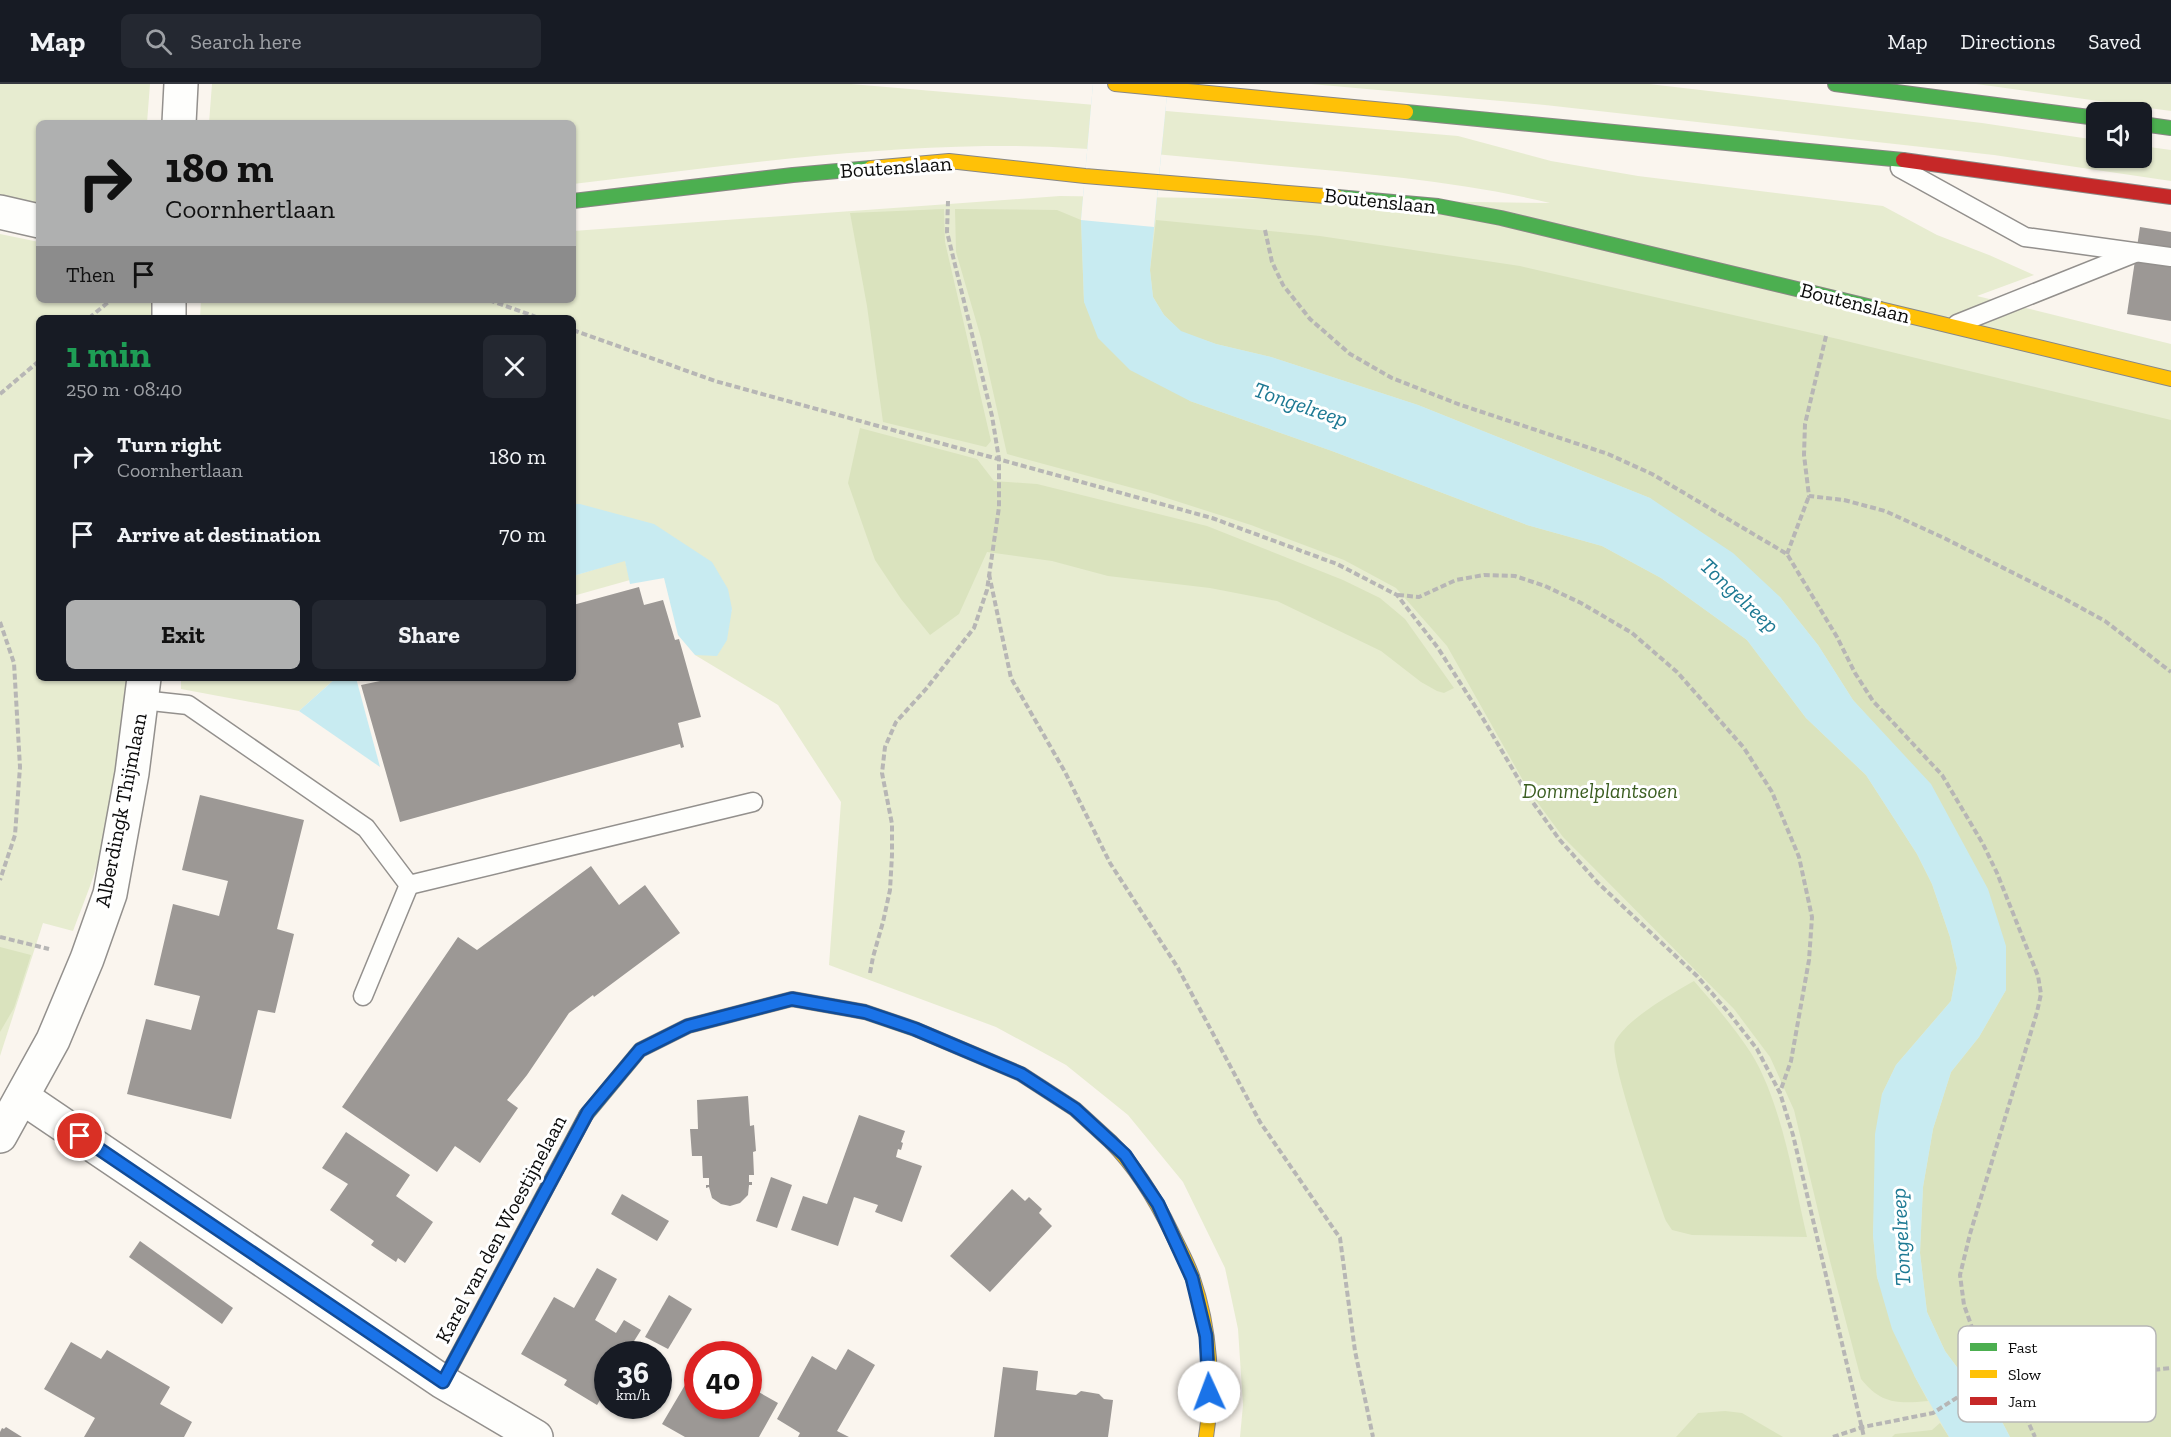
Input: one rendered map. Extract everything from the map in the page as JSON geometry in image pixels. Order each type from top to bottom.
[{"type":"street","points":[[179,120],[181,84]]},
{"type":"street","points":[[1115,84],[1880,157],[2171,197]]},
{"type":"street","points":[[1835,84],[2086,117]]},
{"type":"street","points":[[2152,125],[2171,128]]},
{"type":"street","name":"Boutenslaan","points":[[576,201],[793,175],[948,162],[1158,183],[1266,190],[1438,206],[2171,379]]},
{"type":"street","points":[[0,212],[36,219]]},
{"type":"street","name":"Alberdingk Thijmlaan","points":[[0,1136],[53,1040],[87,959],[110,894],[132,773],[143,689]]},
{"type":"street","name":"Karel van den Woestijnelaan","points":[[443,1382],[588,1112],[640,1050],[688,1026],[792,999],[865,1012],[915,1029],[1021,1074],[1075,1109],[1125,1155],[1158,1204],[1192,1278],[1206,1336],[1209,1411],[1206,1437]]},
{"type":"street","points":[[22,1097],[443,1382],[536,1437]]},
{"type":"lane","points":[[1880,157],[2025,237],[2171,257]]},
{"type":"lane","points":[[1949,326],[2137,252]]},
{"type":"lane","points":[[143,689],[188,705],[357,821],[366,828],[409,885]]},
{"type":"lane","points":[[409,885],[753,802]]},
{"type":"lane","points":[[363,996],[409,885]]},
{"type":"path","points":[[865,1012],[873,957],[890,890],[892,824],[882,773],[885,747],[896,722],[926,689],[974,628],[987,590],[999,507],[999,459],[992,416],[947,232],[948,162]]},
{"type":"path","points":[[1266,190],[1265,235],[1272,262],[1283,285],[1310,319],[1350,354],[1392,378],[1458,404],[1608,454],[1652,474],[1787,554],[1873,701],[1941,775],[1983,844],[1997,873],[2038,976],[2040,994],[2037,1012],[1970,1234],[1960,1275],[1964,1305],[1972,1326]]},
{"type":"path","points":[[1787,554],[1809,495],[1804,455],[1805,424],[1835,298]]},
{"type":"path","points":[[93,315],[107,303]]},
{"type":"path","points":[[497,303],[530,315]]},
{"type":"path","points":[[576,331],[715,381],[1212,518],[1337,564],[1397,595],[1419,597],[1456,580],[1484,574],[1515,576],[1545,586],[1581,603],[1632,633],[1677,672],[1744,748],[1772,792],[1800,857],[1812,917],[1809,960],[1794,1050],[1780,1093]]},
{"type":"path","points":[[0,394],[36,364]]},
{"type":"path","points":[[1809,495],[1844,500],[1885,510],[1944,538],[2105,621],[2171,672]]},
{"type":"path","points":[[989,574],[1011,678],[1065,772],[1110,863],[1178,968],[1260,1122],[1340,1238],[1354,1351],[1373,1437]]},
{"type":"path","points":[[1397,595],[1438,648],[1529,797],[1559,839],[1597,882],[1697,976],[1757,1049],[1780,1093],[1793,1135],[1864,1437]]},
{"type":"path","points":[[0,622],[14,663],[20,767],[15,835],[0,880]]},
{"type":"path","points":[[0,937],[87,959]]},
{"type":"path","points":[[2156,1370],[2171,1368]]},
{"type":"path","points":[[1833,1437],[1863,1427],[1934,1413],[1958,1397]]},
{"type":"path","points":[[2028,1422],[2035,1437]]},
{"type":"green space","points":[[0,84],[150,84],[147,120],[36,120],[36,203],[0,195]]},
{"type":"green space","name":"Dommelplantsoen","points":[[212,84],[851,84],[1458,136],[1551,161],[1638,176],[1883,206],[1937,235],[2034,275],[1977,296],[2171,344],[2171,1437],[1240,1437],[1243,1405],[1238,1329],[1225,1268],[1183,1182],[1128,1115],[1066,1065],[996,1027],[829,965],[841,802],[778,705],[695,655],[717,655],[732,609],[576,533],[576,315],[200,315],[201,303],[576,303],[576,231],[1060,196],[1550,203],[1484,189],[1382,176],[1134,152],[1023,146],[934,148],[830,155],[576,184],[576,120],[209,120]]},
{"type":"green space","points":[[1311,84],[1649,84],[1982,123],[2086,138],[2086,168],[2152,168],[2152,147],[2171,150],[2171,181],[1994,155],[1545,105]]},
{"type":"green space","points":[[1976,84],[2171,84],[2171,111],[2152,108],[2152,102],[2106,102]]},
{"type":"green space","points":[[944,209],[945,242],[991,441],[986,447],[883,422],[867,306],[850,213]]},
{"type":"green space","points":[[955,209],[1057,210],[1081,220],[1084,302],[1190,401],[1332,451],[1527,525],[1602,546],[1661,578],[1747,640],[1806,718],[1866,775],[1917,854],[1932,884],[1950,937],[1957,968],[1951,1001],[1896,1065],[1882,1094],[1875,1189],[1873,1235],[1877,1277],[1915,1377],[1928,1401],[1899,1402],[1883,1398],[1861,1379],[1794,1110],[1770,1057],[1734,1009],[1563,837],[1529,791],[1447,646],[1396,588],[1344,560],[1251,525],[1151,493],[1007,454],[981,338],[956,252]]},
{"type":"green space","points":[[1156,220],[1320,236],[1520,266],[1838,339],[2171,420],[2171,1437],[2010,1437],[2002,1422],[2156,1422],[2156,1326],[1958,1326],[1958,1368],[1945,1351],[1927,1312],[1920,1253],[1923,1187],[1933,1129],[1951,1072],[1979,1037],[2006,990],[1888,739],[1853,700],[1818,645],[1780,597],[1650,498],[1418,405],[1271,357],[1216,344],[1181,332],[1164,315],[1153,297],[1150,270]]},
{"type":"green space","points":[[0,234],[36,241],[36,303],[154,303],[153,315],[36,315],[36,681],[128,681],[111,802],[103,843],[93,876],[73,931],[43,923],[0,1056]]},
{"type":"green space","points":[[860,428],[977,459],[994,481],[1037,484],[1207,526],[1343,580],[1380,598],[1405,619],[1454,688],[1444,693],[1437,691],[1421,682],[1381,651],[1277,601],[1210,588],[1108,576],[1052,561],[987,552],[959,614],[930,635],[901,599],[875,560],[848,483]]},
{"type":"green space","points":[[625,560],[630,580],[576,595],[576,575]]},
{"type":"green space","points":[[181,681],[333,681],[299,711],[181,689]]},
{"type":"green space","points":[[0,947],[31,955],[14,1008],[0,1032]]},
{"type":"green space","points":[[1694,981],[1751,1053],[1771,1094],[1785,1142],[1807,1237],[1692,1235],[1672,1230],[1666,1221],[1626,1099],[1615,1053],[1615,1042],[1639,1016]]},
{"type":"green space","points":[[1725,1411],[1742,1413],[1783,1437],[1676,1437],[1698,1413]]},
{"type":"green space","points":[[1940,1423],[1949,1437],[1892,1437],[1895,1434],[1932,1430]]},
{"type":"water","name":"Tongelreep","points":[[1093,84],[1168,84],[1150,270],[1153,297],[1164,315],[1181,331],[1216,344],[1271,357],[1418,405],[1650,498],[1733,553],[1780,597],[1818,645],[1853,700],[1931,784],[1988,889],[2006,946],[2006,990],[1979,1037],[1951,1072],[1933,1129],[1923,1187],[1920,1253],[1927,1312],[1945,1351],[1958,1368],[1958,1422],[2002,1422],[2010,1437],[1949,1437],[1915,1377],[1892,1329],[1877,1277],[1873,1235],[1875,1134],[1882,1094],[1896,1065],[1951,1001],[1957,968],[1950,937],[1932,884],[1917,854],[1866,775],[1806,718],[1747,640],[1661,578],[1602,546],[1527,525],[1332,451],[1190,401],[1130,370],[1098,338],[1084,302],[1081,220]]},
{"type":"water","points":[[576,504],[654,524],[712,562],[728,589],[732,609],[727,640],[717,656],[695,655],[678,635],[664,578],[630,584],[625,561],[576,575]]},
{"type":"water","points":[[333,681],[357,681],[380,767],[299,711]]},
{"type":"pier","points":[[1093,84],[1168,84],[1154,227],[1081,220]]},
{"type":"building","points":[[2140,227],[2171,232],[2171,321],[2127,314]]},
{"type":"building","points":[[639,587],[644,605],[663,600],[675,640],[679,639],[701,717],[678,723],[684,747],[681,748],[680,744],[400,822],[361,685],[380,681],[576,681],[576,604]]},
{"type":"building","points":[[200,795],[304,820],[277,929],[294,934],[275,1013],[258,1010],[231,1119],[127,1094],[146,1019],[191,1030],[200,996],[154,985],[173,904],[219,916],[228,881],[182,870]]},
{"type":"building","points":[[591,866],[619,905],[645,885],[680,933],[569,1013],[507,1100],[518,1108],[480,1163],[455,1146],[437,1172],[342,1107],[458,937],[477,950]]},
{"type":"building","points":[[748,1096],[750,1126],[754,1125],[756,1151],[753,1152],[754,1175],[749,1175],[749,1182],[752,1182],[752,1185],[749,1185],[748,1195],[740,1203],[730,1206],[721,1204],[712,1198],[709,1187],[706,1188],[706,1185],[709,1185],[709,1178],[703,1178],[702,1156],[692,1156],[690,1129],[698,1129],[697,1100]]},
{"type":"building","points":[[859,1115],[905,1131],[901,1150],[898,1149],[896,1157],[922,1166],[902,1222],[875,1212],[878,1205],[854,1197],[838,1246],[791,1230],[803,1196],[827,1204]]},
{"type":"building","points":[[346,1132],[410,1175],[396,1196],[433,1222],[405,1263],[398,1258],[396,1262],[371,1245],[374,1241],[330,1210],[348,1184],[322,1168]]},
{"type":"building","points":[[771,1177],[792,1185],[777,1228],[756,1221]]},
{"type":"building","points":[[1012,1189],[1025,1201],[1029,1197],[1042,1209],[1039,1213],[1052,1226],[990,1292],[950,1256]]},
{"type":"building","points":[[622,1194],[669,1221],[657,1241],[611,1214]]},
{"type":"building","points":[[140,1241],[233,1308],[222,1324],[129,1257]]},
{"type":"building","points":[[597,1268],[617,1279],[595,1320],[616,1333],[624,1320],[641,1330],[634,1341],[594,1341],[594,1403],[564,1385],[567,1380],[521,1354],[554,1297],[574,1308]]},
{"type":"building","points":[[669,1295],[692,1309],[672,1342],[653,1341],[645,1337]]},
{"type":"building","points":[[71,1342],[101,1359],[107,1350],[170,1387],[160,1404],[192,1422],[184,1437],[84,1437],[95,1418],[44,1389]]},
{"type":"building","points":[[848,1349],[875,1365],[837,1431],[849,1437],[798,1437],[800,1433],[777,1419],[812,1356],[836,1370]]},
{"type":"building","points":[[1003,1367],[1038,1371],[1036,1390],[1076,1395],[1081,1391],[1099,1394],[1104,1399],[1113,1400],[1108,1437],[994,1437]]},
{"type":"building","points":[[684,1387],[684,1419],[762,1419],[762,1394],[778,1403],[759,1437],[685,1437],[662,1424],[665,1419],[672,1419],[672,1407]]},
{"type":"building","points":[[6,1427],[22,1437],[0,1437],[2,1428]]},
{"type":"traffic: fast","points":[[1835,84],[2086,117]]},
{"type":"traffic: fast","points":[[1406,112],[1903,160]]},
{"type":"traffic: fast","points":[[2152,125],[2171,128]]},
{"type":"traffic: fast","points":[[576,201],[871,168]]},
{"type":"traffic: fast","points":[[1337,197],[1438,206],[1501,218],[1880,309]]},
{"type":"traffic: fast","points":[[586,1115],[640,1050],[688,1026],[792,999],[865,1012],[915,1029],[1021,1074],[1075,1109],[1111,1142]]},
{"type":"traffic: slow","points":[[1115,84],[1406,112]]},
{"type":"traffic: slow","points":[[871,168],[949,161],[1085,176],[1337,197]]},
{"type":"traffic: slow","points":[[1880,309],[2171,379]]},
{"type":"traffic: slow","points":[[443,1382],[586,1115]]},
{"type":"traffic: slow","points":[[1111,1142],[1138,1174],[1153,1197],[1193,1279],[1203,1317],[1209,1357],[1210,1398],[1206,1437]]},
{"type":"traffic: jam","points":[[1903,160],[2171,197]]},
{"type":"route","points":[[80,1136],[443,1382],[588,1112],[640,1050],[688,1026],[792,999],[865,1012],[915,1029],[1021,1074],[1075,1109],[1125,1155],[1158,1204],[1192,1278],[1206,1336],[1209,1392]]}]
